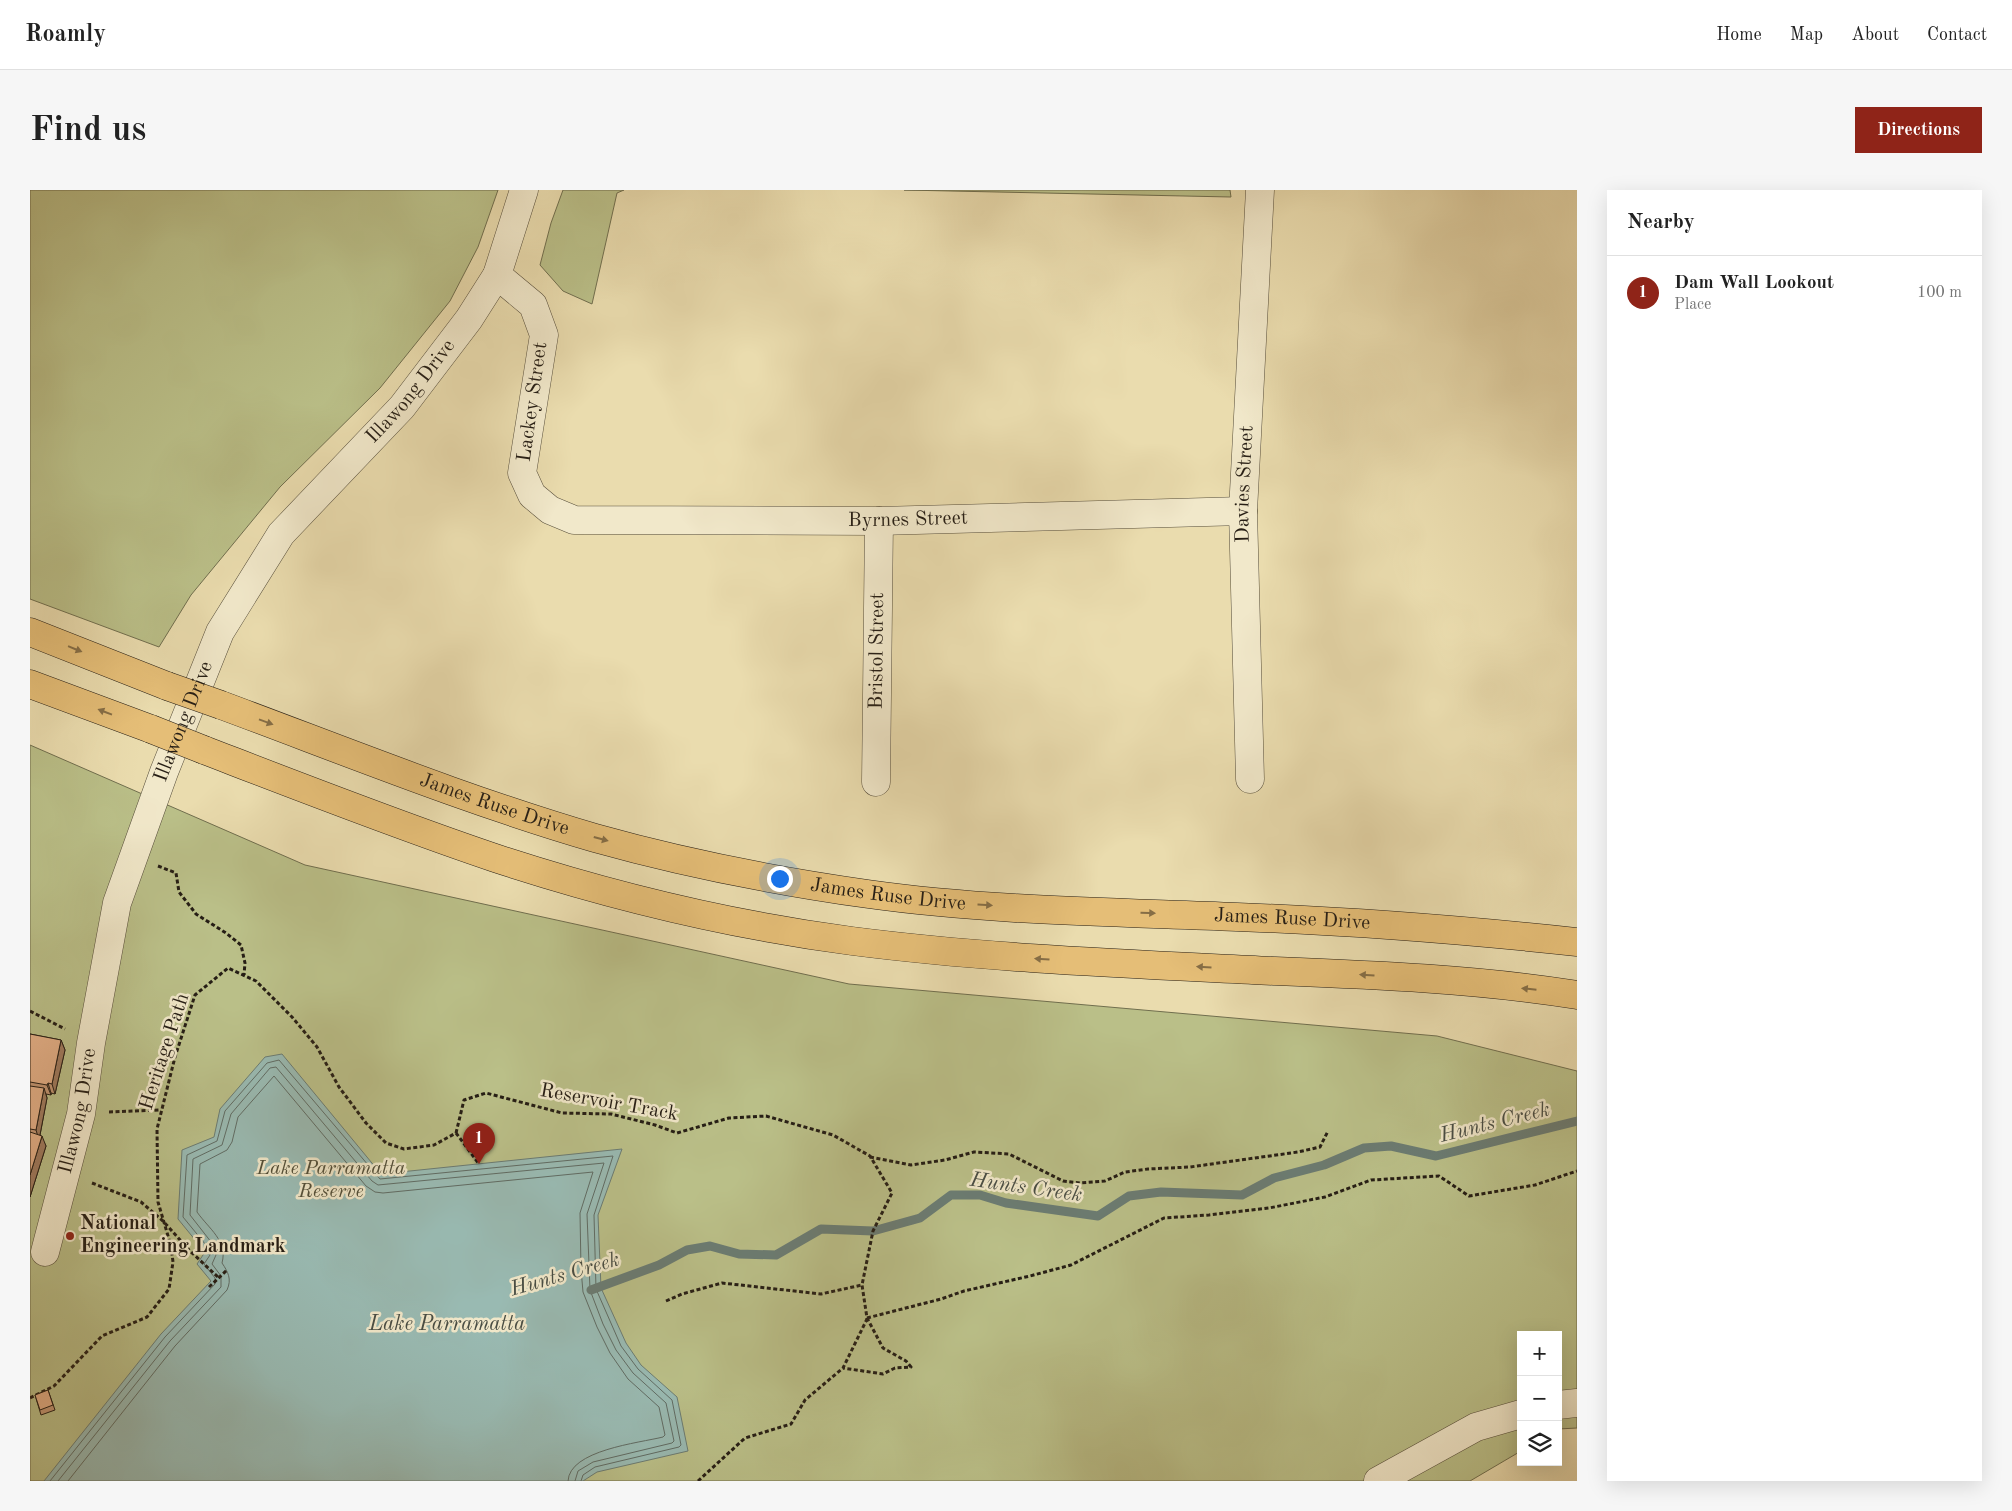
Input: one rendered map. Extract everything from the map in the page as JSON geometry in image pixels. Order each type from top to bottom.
[{"type":"highway","name":"James Ruse Drive","points":[[30,632],[167,686],[504,809],[596,838],[688,861],[870,894],[968,904],[1376,924],[1478,931],[1577,942]]},
{"type":"highway","points":[[30,684],[495,858],[670,907],[771,929],[955,952],[1060,960],[1371,975],[1471,982],[1577,994]]},
{"type":"street","points":[[497,275],[524,190]]},
{"type":"street","name":"Davies Street","points":[[1250,779],[1243,512],[1260,190]]},
{"type":"street","name":"Lackey Street","points":[[497,275],[533,305],[544,335],[522,473],[532,495],[550,510],[574,520]]},
{"type":"street","name":"Illawong Drive","points":[[45,1252],[81,1114],[91,1043],[117,903],[164,772],[220,632],[281,534],[402,407],[469,319],[497,275]]},
{"type":"street","name":"Byrnes Street","points":[[574,520],[879,521],[1243,512]]},
{"type":"street","name":"Bristol Street","points":[[876,782],[879,521]]},
{"type":"street","points":[[1562,1404],[1577,1402]]},
{"type":"street","points":[[1378,1481],[1476,1427],[1517,1415]]},
{"type":"path","points":[[153,864],[176,873],[179,892],[196,914],[241,945],[246,963],[244,975]]},
{"type":"path","name":"Heritage Path","points":[[30,1398],[54,1386],[102,1336],[147,1317],[169,1289],[173,1262],[171,1246],[158,1202],[157,1129],[175,1057],[195,995],[228,968],[256,981],[292,1017],[317,1046],[339,1087],[366,1123],[386,1143],[404,1149],[434,1145],[456,1133]]},
{"type":"path","points":[[30,1012],[91,1043]]},
{"type":"path","name":"Reservoir Track","points":[[456,1133],[464,1100],[486,1094],[562,1113],[611,1114],[655,1124],[676,1133],[729,1118],[766,1116],[833,1134],[870,1156],[892,1193],[873,1231],[862,1285],[867,1318],[883,1348],[906,1361],[911,1367],[895,1368],[883,1374],[843,1368]]},
{"type":"path","points":[[112,1112],[161,1110]]},
{"type":"path","points":[[870,1156],[911,1165],[945,1160],[974,1152],[1009,1154],[1063,1181],[1080,1183],[1105,1181],[1125,1172],[1190,1167],[1298,1152],[1320,1147],[1328,1131]]},
{"type":"path","points":[[456,1133],[478,1164]]},
{"type":"path","points":[[698,1481],[745,1438],[791,1424],[805,1400],[843,1368],[867,1318],[941,1299],[964,1290],[1030,1276],[1071,1264],[1164,1218],[1269,1208],[1326,1198],[1371,1180],[1439,1176],[1469,1196],[1535,1185],[1577,1171]]},
{"type":"path","points":[[65,1175],[141,1202],[163,1221],[190,1251],[219,1278]]},
{"type":"path","points":[[209,1287],[227,1270]]},
{"type":"path","points":[[666,1301],[682,1294],[722,1283],[821,1294],[862,1285]]},
{"type":"green space","points":[[30,190],[498,190],[478,247],[450,301],[380,388],[280,487],[191,595],[159,647],[30,599]]},
{"type":"green space","points":[[563,190],[624,190],[617,193],[592,304],[563,291],[540,265],[551,223]]},
{"type":"green space","points":[[904,190],[1230,190],[1231,197]]},
{"type":"green space","name":"Lake Parramatta Reserve","points":[[30,745],[305,865],[849,984],[1437,1036],[1577,1071],[1577,1428],[1562,1429],[1562,1331],[1517,1331],[1517,1453],[1470,1481],[30,1481]]},
{"type":"water","name":"Lake Parramatta","points":[[282,1054],[381,1174],[622,1149],[598,1215],[601,1288],[626,1343],[641,1365],[677,1397],[688,1451],[597,1472],[583,1481],[44,1481],[161,1334],[211,1281],[197,1264],[205,1252],[178,1219],[182,1150],[214,1137],[220,1109],[265,1057]]},
{"type":"building","points":[[30,1034],[61,1040],[52,1084],[30,1082]]},
{"type":"building","points":[[30,1086],[44,1088],[36,1130],[30,1129]]},
{"type":"building","points":[[30,1132],[42,1136],[30,1175]]},
{"type":"building","points":[[48,1390],[53,1405],[40,1410],[35,1395]]},
{"type":"waterway","name":"Hunts Creek","points":[[591,1290],[659,1265],[687,1250],[710,1246],[739,1254],[776,1255],[821,1229],[873,1231],[920,1218],[951,1195],[980,1195],[1006,1203],[1098,1216],[1129,1196],[1161,1192],[1242,1195],[1274,1178],[1324,1165],[1364,1148],[1391,1146],[1436,1156],[1577,1121]]},
{"type":"place","name":"Dam Wall Lookout","points":[[479,1164]]},
{"type":"place","name":"National Engineering Landmark","points":[[70,1236]]}]
